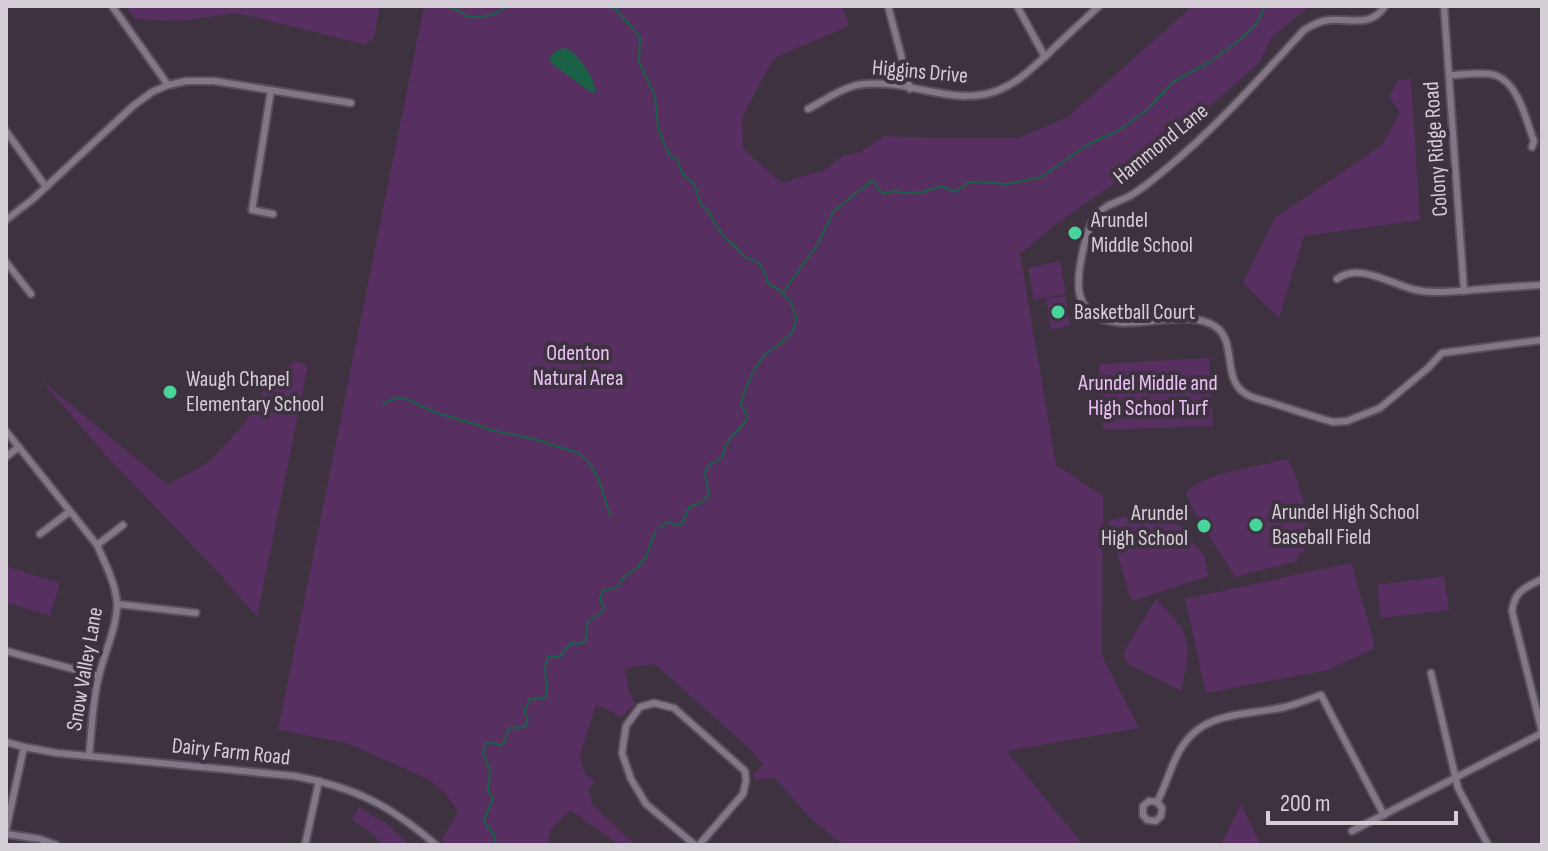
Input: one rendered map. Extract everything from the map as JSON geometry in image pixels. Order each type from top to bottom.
[{"type":"street","points":[[112,6],[168,85]]},
{"type":"street","points":[[888,6],[910,89]]},
{"type":"street","points":[[1017,6],[1045,57]]},
{"type":"street","name":"Higgins Drive","points":[[808,109],[849,87],[862,84],[877,83],[965,97],[985,95],[1023,77],[1099,6]]},
{"type":"street","name":"Hammond Lane","points":[[1385,6],[1380,14],[1368,20],[1327,20],[1304,30],[1196,144],[1132,196],[1099,211],[1087,233],[1078,287],[1081,299],[1090,312],[1104,320],[1185,319],[1209,323],[1227,341],[1234,382],[1245,394],[1333,422],[1347,421],[1380,408],[1442,353],[1542,340]]},
{"type":"street","name":"Colony Ridge Road","points":[[1444,6],[1464,291]]},
{"type":"street","points":[[1449,75],[1484,73],[1506,81],[1520,105],[1534,141],[1532,147]]},
{"type":"street","points":[[6,220],[133,106],[168,85],[186,81],[214,81],[351,103]]},
{"type":"street","points":[[271,90],[252,210],[273,214]]},
{"type":"street","points":[[6,131],[46,187]]},
{"type":"street","points":[[6,262],[31,294]]},
{"type":"street","points":[[1337,279],[1358,273],[1425,292],[1542,285]]},
{"type":"street","name":"Snow Valley Lane","points":[[6,431],[97,545],[106,564],[117,604],[99,676],[89,756]]},
{"type":"street","points":[[6,457],[19,447]]},
{"type":"street","points":[[40,534],[69,512]]},
{"type":"street","points":[[97,545],[123,525]]},
{"type":"street","points":[[1352,831],[1542,732],[1512,611],[1514,600],[1521,590],[1542,579]]},
{"type":"street","points":[[117,604],[196,613]]},
{"type":"street","points":[[6,651],[99,676]]},
{"type":"street","points":[[1431,673],[1458,788],[1488,845]]},
{"type":"street","points":[[1157,802],[1180,749],[1205,724],[1222,717],[1286,706],[1321,695],[1384,815]]},
{"type":"street","points":[[654,703],[674,708],[745,771],[743,794],[697,845],[646,804],[631,779],[622,753],[626,726],[640,707],[654,703]]},
{"type":"street","name":"Dairy Farm Road","points":[[6,742],[89,756],[319,781],[347,788],[374,800],[399,815],[436,845]]},
{"type":"street","points":[[24,747],[6,832],[56,845]]},
{"type":"street","points":[[305,845],[319,781]]},
{"type":"green space","points":[[126,6],[380,6],[373,41],[368,40],[367,45],[237,13],[179,21],[135,19]]},
{"type":"green space","name":"Odenton Natural Area","points":[[424,6],[842,6],[849,26],[774,58],[742,117],[743,149],[782,183],[824,170],[843,156],[860,152],[885,136],[1018,138],[1068,117],[1192,6],[1310,6],[1272,37],[1259,63],[1148,160],[1056,224],[1020,254],[1056,465],[1103,496],[1102,656],[1139,728],[1007,751],[1083,845],[844,845],[810,818],[775,778],[754,780],[753,776],[763,764],[655,664],[625,668],[629,692],[635,704],[622,717],[596,705],[580,755],[584,773],[595,782],[589,789],[592,804],[635,845],[620,845],[570,810],[550,831],[548,845],[380,845],[376,836],[352,820],[359,807],[388,825],[407,843],[446,844],[442,839],[458,812],[445,793],[428,779],[347,743],[278,730]]},
{"type":"green space","points":[[1411,79],[1420,220],[1304,236],[1279,318],[1243,283],[1275,218],[1382,145],[1400,113],[1389,97],[1397,81]]},
{"type":"green space","points":[[1060,261],[1066,294],[1034,300],[1028,268]]},
{"type":"green space","name":"Basketball Court","points":[[1065,296],[1070,325],[1051,330],[1046,299]]},
{"type":"green space","name":"Arundel Middle and High School Turf","points":[[1209,358],[1213,426],[1103,430],[1099,364]]},
{"type":"green space","points":[[296,361],[308,366],[257,617],[110,460],[41,380],[168,485],[209,462],[245,423],[269,379]]},
{"type":"green space","name":"Arundel High School Baseball Field","points":[[1288,459],[1307,516],[1310,536],[1304,544],[1305,550],[1298,554],[1298,561],[1235,577],[1186,494],[1203,481],[1217,476]]},
{"type":"green space","points":[[1135,514],[1160,518],[1180,526],[1205,557],[1208,576],[1135,600],[1130,597],[1108,521]]},
{"type":"green space","points":[[1351,563],[1373,638],[1373,649],[1328,670],[1206,693],[1185,599]]},
{"type":"green space","points":[[8,567],[60,583],[50,616],[6,602]]},
{"type":"green space","points":[[1444,576],[1449,610],[1381,618],[1377,585]]},
{"type":"green space","points":[[1156,599],[1178,623],[1186,639],[1188,656],[1181,691],[1128,664],[1123,653]]},
{"type":"green space","points":[[1241,804],[1261,845],[1221,845]]},
{"type":"shaded area","points":[[566,48],[586,68],[595,93],[551,63],[553,54]]},
{"type":"waterway","points":[[448,6],[467,17],[493,14],[506,6]]},
{"type":"waterway","points":[[604,6],[615,8],[640,37],[639,62],[655,96],[658,128],[669,155],[677,159],[682,173],[694,184],[701,205],[709,211],[726,239],[746,258],[760,264],[769,284],[786,296],[796,322],[792,333],[766,354],[750,378],[741,405],[747,420],[727,442],[722,457],[708,466],[705,472],[709,495],[704,501],[689,507],[682,524],[667,522],[659,528]]},
{"type":"waterway","points":[[784,291],[818,244],[833,212],[870,181],[875,182],[883,193],[923,192],[941,186],[955,192],[969,182],[1007,184],[1041,177],[1089,144],[1119,130],[1147,110],[1173,82],[1235,44],[1257,24],[1265,6]]},
{"type":"waterway","points":[[382,404],[404,398],[437,413],[490,430],[579,453],[591,465],[599,480],[610,515]]},
{"type":"waterway","points":[[496,845],[494,834],[484,822],[493,799],[488,790],[490,771],[483,752],[486,744],[500,745],[504,743],[509,728],[525,727],[528,719],[524,711],[530,699],[544,698],[547,694],[545,668],[548,656],[559,657],[571,643],[584,641],[588,621],[604,608],[600,598],[603,591],[617,587],[625,576],[637,568],[646,557],[655,533]]},
{"type":"place","name":"Arundel Middle School","points":[[1075,233]]},
{"type":"place","name":"Basketball Court","points":[[1058,312]]},
{"type":"place","name":"Waugh Chapel Elementary School","points":[[170,392]]},
{"type":"place","name":"Arundel High School Baseball Field","points":[[1256,525]]},
{"type":"place","name":"Arundel High School","points":[[1204,526]]}]
